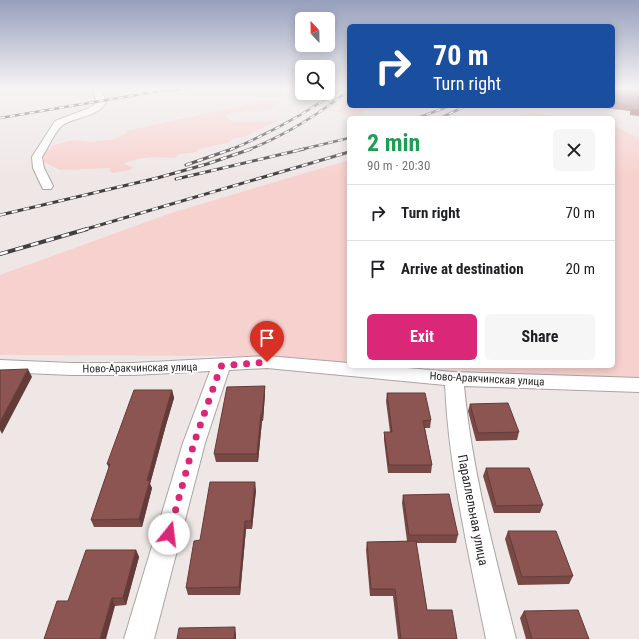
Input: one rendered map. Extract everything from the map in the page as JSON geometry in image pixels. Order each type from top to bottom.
[{"type":"street","points":[[47,186],[40,174],[37,157],[58,123],[72,118]]},
{"type":"street","name":"Ново-Аракчинская улица","points":[[0,366],[72,369],[133,369],[221,366],[267,362],[454,379],[639,385]]},
{"type":"street","points":[[139,639],[194,443],[221,366]]},
{"type":"street","name":"Параллельная улица","points":[[454,379],[456,418],[472,511],[501,639]]},
{"type":"shaded area","points":[[186,118],[228,118],[241,122],[278,121],[244,137],[235,138],[228,143],[198,149],[197,152],[179,154],[175,158],[155,157],[130,161],[124,164],[133,167],[130,170],[112,173],[109,170],[110,168],[60,170],[44,162],[44,154],[53,145],[74,140],[90,142],[116,139],[126,133],[126,131]]},
{"type":"shaded area","points":[[615,126],[639,138],[639,381],[441,368],[615,368]]},
{"type":"shaded area","points":[[347,161],[347,362],[269,356],[0,355],[0,275],[171,213]]},
{"type":"building","points":[[28,369],[0,422],[0,370]]},
{"type":"building","points":[[265,386],[257,454],[214,454],[227,387]]},
{"type":"building","points":[[134,390],[172,390],[147,481],[150,480],[139,519],[91,520],[110,464],[107,464]]},
{"type":"building","points":[[387,393],[425,393],[431,420],[423,421],[432,465],[389,465],[384,432],[392,432]]},
{"type":"building","points":[[508,403],[519,432],[478,433],[470,404]]},
{"type":"building","points":[[486,468],[529,468],[543,505],[496,506]]},
{"type":"building","points":[[210,482],[255,482],[251,521],[245,521],[239,587],[186,588],[194,541],[200,540]]},
{"type":"building","points":[[449,494],[458,535],[409,535],[403,495]]},
{"type":"building","points":[[508,531],[556,531],[573,576],[522,577]]},
{"type":"building","points":[[416,541],[427,610],[452,610],[457,639],[401,639],[395,589],[371,589],[367,542]]},
{"type":"building","points":[[86,550],[136,550],[123,598],[112,598],[100,639],[44,639],[57,601],[68,601]]},
{"type":"building","points":[[578,610],[589,639],[532,639],[524,611]]},
{"type":"building","points":[[235,627],[234,639],[177,639],[179,628]]},
{"type":"railway","points":[[230,150],[259,137],[294,118]]},
{"type":"railway","points":[[248,150],[275,138],[310,118]]},
{"type":"railway","points":[[299,150],[347,138]]},
{"type":"railway","points":[[186,165],[232,149]]},
{"type":"railway","points":[[0,215],[157,178],[207,164],[251,149]]},
{"type":"railway","points":[[176,179],[304,149]]},
{"type":"railway","points":[[83,230],[347,153]]},
{"type":"railway","points":[[0,254],[87,229]]},
{"type":"route","points":[[169,534],[194,443],[221,366],[267,362]]}]
